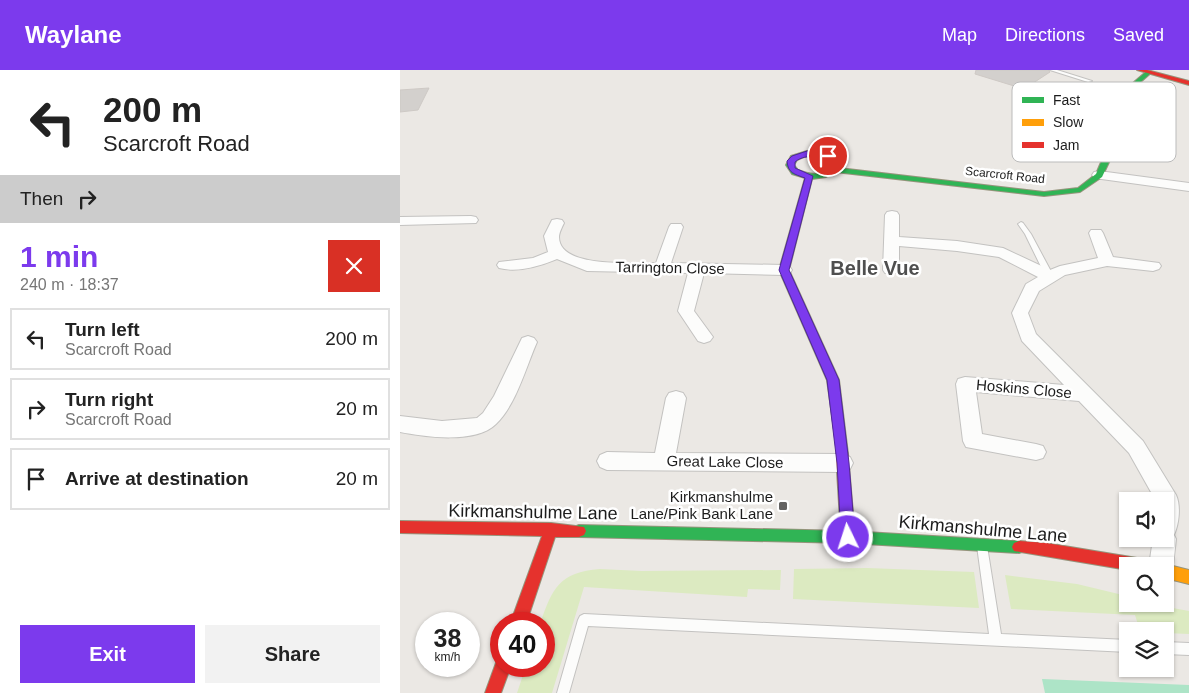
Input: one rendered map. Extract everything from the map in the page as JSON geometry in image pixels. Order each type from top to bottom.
[{"type":"main road","points":[[1133,82],[1145,71],[1189,83]]},
{"type":"main road","points":[[836,170],[837,166],[834,158],[822,154],[807,153],[794,158],[790,165],[791,169],[802,175],[809,176],[784,270],[833,380],[843,463],[848,537]]},
{"type":"main road","points":[[1099,175],[1105,162]]},
{"type":"main road","name":"Scarcroft Road","points":[[809,176],[825,175],[836,170],[1044,194],[1080,190],[1099,175]]},
{"type":"main road","name":"Kirkmanshulme Lane","points":[[400,527],[848,537],[982,543],[1046,549],[1119,562]]},
{"type":"main road","points":[[522,612],[552,530]]},
{"type":"main road","points":[[1174,573],[1189,577]]},
{"type":"main road","points":[[493,693],[499,677]]},
{"type":"street","points":[[1099,175],[1189,186]]},
{"type":"street","points":[[891,270],[892,215]]},
{"type":"street","points":[[400,221],[471,220]]},
{"type":"street","points":[[505,265],[536,262],[559,253],[554,249],[551,236],[557,223]]},
{"type":"street","points":[[662,267],[676,227]]},
{"type":"street","points":[[1096,233],[1107,261]]},
{"type":"street","points":[[892,241],[958,246],[1003,253],[1050,277]]},
{"type":"street","name":"Tarrington Close","points":[[559,253],[567,259],[587,266],[784,270]]},
{"type":"street","points":[[1153,266],[1107,261],[1060,271],[1032,288],[1020,313],[1028,337],[1136,447],[1162,492]]},
{"type":"street","points":[[697,268],[686,311],[704,337]]},
{"type":"street","points":[[400,424],[424,429],[468,428],[486,423],[504,398],[528,342]]},
{"type":"street","name":"Hoskins Close","points":[[1036,452],[973,441],[965,384],[1084,394]]},
{"type":"street","points":[[664,462],[676,398]]},
{"type":"street","name":"Great Lake Close","points":[[607,461],[843,463]]},
{"type":"lane","points":[[1052,70],[1090,81]]},
{"type":"lane","points":[[1021,224],[1050,277]]},
{"type":"lane","points":[[982,543],[996,640]]},
{"type":"lane","points":[[564,693],[584,620],[1119,646]]},
{"type":"lane","points":[[1174,648],[1189,649]]},
{"type":"green space","points":[[867,568],[974,572],[979,608],[793,599],[794,569]]},
{"type":"green space","points":[[600,569],[642,571],[781,570],[780,590],[748,589],[747,597],[584,587],[552,693],[517,693],[522,677],[555,677],[555,612],[545,612],[553,592],[559,584],[566,578],[586,571]]},
{"type":"green space","points":[[1005,575],[1077,584],[1119,594],[1119,612],[1174,612],[1174,608],[1189,611],[1189,634],[1174,633],[1174,622],[1137,622],[1135,615],[1011,609]]},
{"type":"green space","points":[[1042,679],[1189,685],[1189,693],[1045,693]]},
{"type":"building","points":[[976,70],[1048,70],[1050,72],[1035,82],[1012,82],[1012,85],[975,74]]},
{"type":"building","points":[[429,88],[418,110],[400,112],[400,90]]},
{"type":"traffic: fast","points":[[1137,82],[1149,72]]},
{"type":"traffic: fast","points":[[807,153],[829,156],[837,166],[833,171],[823,176],[806,176],[795,172],[790,165],[794,158],[807,153]]},
{"type":"traffic: fast","points":[[835,170],[1044,194],[1080,190],[1099,175],[1105,162]]},
{"type":"traffic: fast","points":[[809,176],[784,270],[833,380],[842,454]]},
{"type":"traffic: fast","points":[[579,531],[848,537],[1019,547]]},
{"type":"traffic: slow","points":[[842,454],[848,537]]},
{"type":"traffic: slow","points":[[1174,573],[1189,577]]},
{"type":"traffic: jam","points":[[1140,70],[1189,83]]},
{"type":"traffic: jam","points":[[400,527],[579,531]]},
{"type":"traffic: jam","points":[[522,612],[551,529]]},
{"type":"traffic: jam","points":[[1019,547],[1046,549],[1119,562]]},
{"type":"traffic: jam","points":[[493,693],[499,677]]},
{"type":"place","name":"Kirkmanshulme Lane/Pink Bank Lane","points":[[783,506]]},
{"type":"district","name":"Belle Vue","points":[[875,268]]},
{"type":"route","points":[[828,156],[807,153],[791,161],[791,169],[802,175],[809,176],[784,270],[833,380],[843,463],[848,537]]}]
